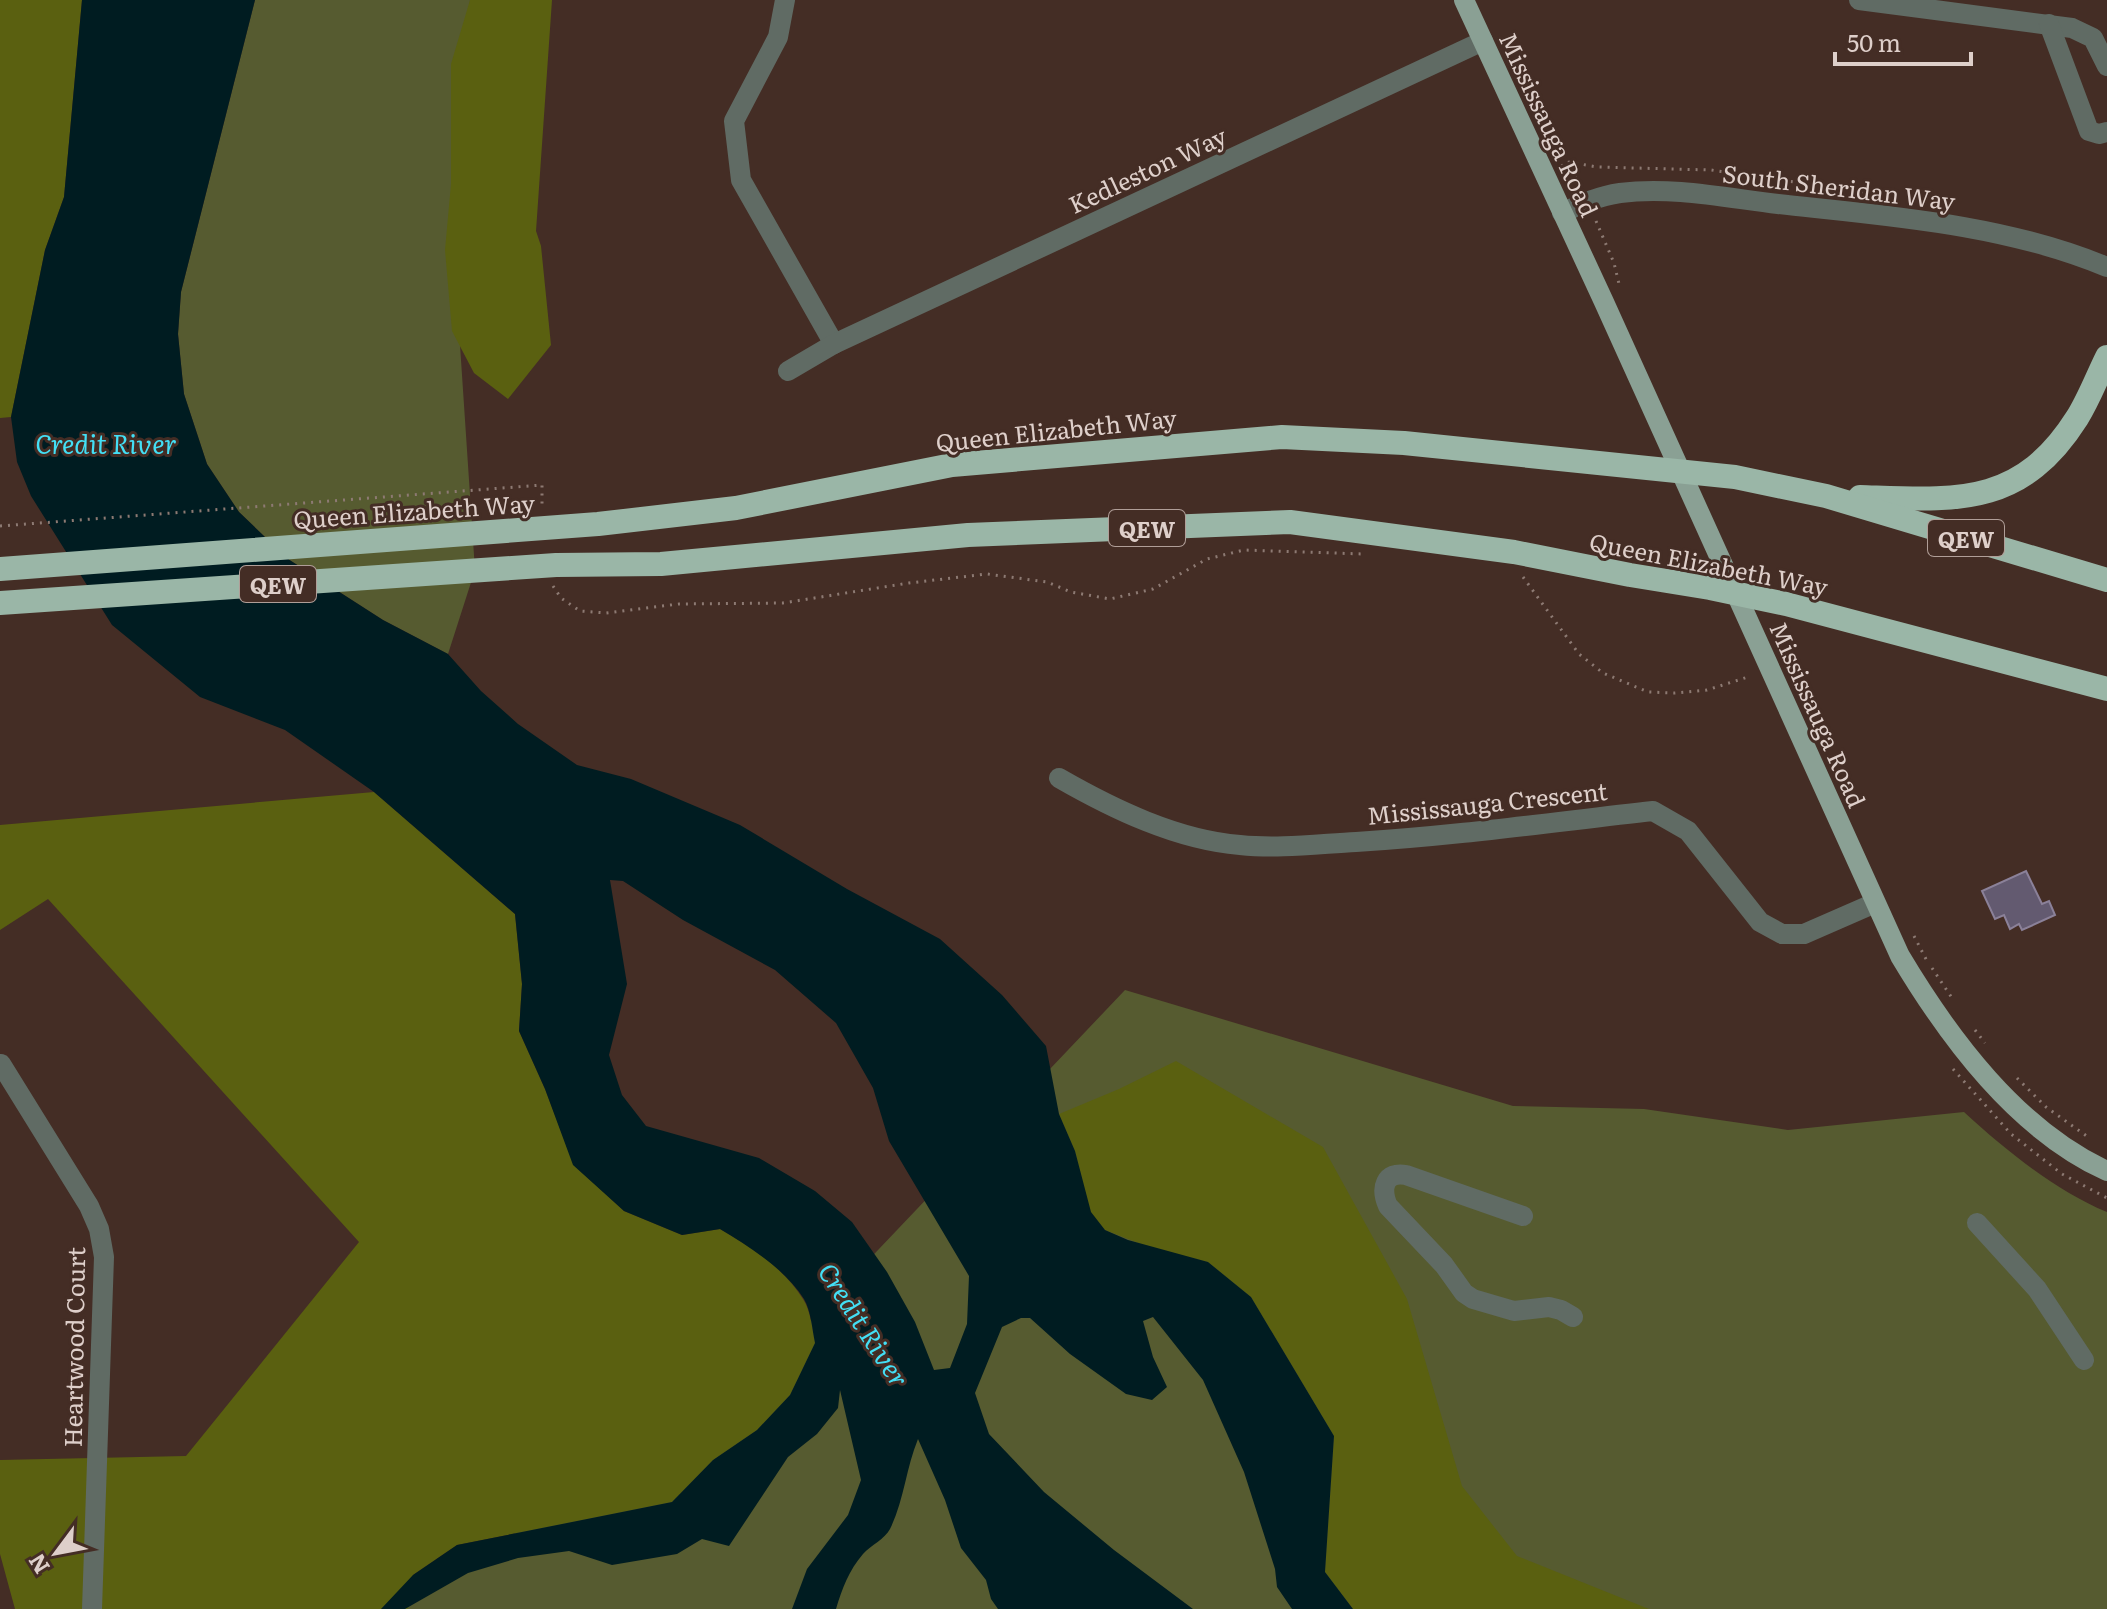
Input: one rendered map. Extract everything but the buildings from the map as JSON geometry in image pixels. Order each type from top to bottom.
[{"type":"highway","points":[[1826,496],[1965,497],[1995,490],[2026,475],[2055,449],[2079,415],[2107,357]]},
{"type":"highway","name":"Queen Elizabeth Way","points":[[0,569],[547,521],[736,508],[952,465],[1282,437],[1404,443],[1735,477],[1826,496],[2107,580]]},
{"type":"highway","name":"Queen Elizabeth Way","points":[[0,603],[553,573],[968,535],[1290,522],[1514,552],[1710,588],[1786,604],[2107,689]]},
{"type":"highway","points":[[1992,658],[2107,702]]},
{"type":"main road","name":"Mississauga Road","points":[[1464,0],[1900,956],[1930,1006],[1998,1089],[2040,1127],[2089,1163],[2107,1171]]},
{"type":"street","points":[[785,0],[778,37],[734,121],[741,180],[834,344]]},
{"type":"street","points":[[1859,0],[2072,28],[2093,38],[2107,66]]},
{"type":"street","points":[[2049,24],[2089,131],[2099,134],[2107,132]]},
{"type":"street","name":"Kedleston Way","points":[[788,371],[834,344],[1483,41]]},
{"type":"street","name":"South Sheridan Way","points":[[1562,213],[1594,199],[1618,193],[1696,194],[2005,235],[2069,251],[2107,267]]},
{"type":"street","name":"Mississauga Crescent","points":[[1059,778],[1098,801],[1180,833],[1239,845],[1398,840],[1653,811],[1688,831],[1760,922],[1782,934],[1804,934],[1875,903]]},
{"type":"street","name":"Heartwood Court","points":[[1,1064],[89,1206],[99,1229],[104,1257],[92,1609]]},
{"type":"street","points":[[1523,1216],[1406,1175],[1397,1173],[1389,1176],[1384,1183],[1388,1206],[1444,1265],[1464,1293],[1495,1308],[1514,1311],[1549,1307],[1573,1317]]},
{"type":"street","points":[[1977,1223],[2037,1289],[2084,1360]]},
{"type":"path","points":[[1567,164],[1574,174]]},
{"type":"path","points":[[1610,252],[1620,288]]},
{"type":"path","points":[[0,526],[542,485],[547,521]]},
{"type":"path","points":[[553,573],[561,598],[580,611],[606,613],[679,604],[783,603],[987,574],[1047,582],[1071,592],[1110,599],[1153,589],[1207,559],[1244,550],[1371,555]]},
{"type":"path","points":[[1510,571],[1524,577],[1579,654],[1603,673],[1648,692],[1707,690],[1770,670]]},
{"type":"path","points":[[1909,928],[1957,1006]]},
{"type":"path","points":[[1972,1027],[1988,1047]]},
{"type":"path","points":[[2015,1077],[2046,1107],[2090,1138]]},
{"type":"green space","points":[[0,0],[82,0],[64,197],[45,250],[11,417],[0,418]]},
{"type":"green space","points":[[255,0],[470,0],[456,285],[475,570],[448,654],[383,620],[288,559],[239,512],[207,464],[184,394],[178,334],[181,292]]},
{"type":"green space","points":[[470,0],[552,0],[536,231],[541,246],[551,345],[508,399],[474,373],[452,331],[445,250],[451,184],[451,64]]},
{"type":"green space","points":[[374,792],[515,914],[522,984],[519,1031],[574,1165],[624,1211],[682,1235],[720,1229],[755,1251],[777,1268],[803,1299],[810,1315],[815,1343],[790,1395],[757,1430],[713,1460],[672,1502],[457,1545],[413,1575],[408,1609],[15,1609],[0,1554],[0,1460],[186,1456],[359,1242],[48,899],[0,930],[0,825]]},
{"type":"green space","points":[[1125,990],[1513,1106],[1644,1109],[1788,1130],[1964,1112],[2031,1168],[2069,1193],[2107,1212],[2107,1609],[394,1609],[745,1390]]},
{"type":"green space","points":[[1176,1061],[1323,1147],[1407,1299],[1462,1486],[1517,1556],[1649,1609],[1353,1609],[1325,1572],[1334,1436],[1251,1297],[1208,1262],[1149,1247],[1105,1230],[1090,1212],[1075,1151],[1059,1114]]},
{"type":"water","name":"Credit River","points":[[82,0],[255,0],[181,292],[178,334],[184,394],[207,464],[239,512],[288,559],[383,620],[448,654],[481,691],[518,724],[577,765],[631,779],[740,825],[847,889],[940,939],[1002,995],[1046,1046],[1059,1114],[1075,1151],[1091,1212],[1105,1230],[1128,1240],[1208,1262],[1251,1297],[1334,1436],[1325,1572],[1353,1609],[1292,1609],[1277,1587],[1275,1569],[1244,1472],[1203,1380],[1153,1317],[1143,1321],[1153,1357],[1167,1387],[1152,1400],[1126,1394],[1070,1354],[1030,1318],[1021,1318],[1002,1327],[975,1393],[989,1434],[1044,1492],[1193,1609],[998,1609],[991,1599],[986,1580],[961,1548],[945,1500],[918,1439],[890,1529],[863,1554],[854,1567],[836,1609],[792,1609],[807,1569],[848,1515],[861,1480],[840,1390],[838,1408],[817,1434],[788,1457],[729,1546],[702,1539],[677,1554],[612,1565],[569,1551],[518,1558],[468,1573],[405,1609],[381,1609],[413,1575],[457,1545],[672,1502],[713,1460],[757,1430],[790,1395],[815,1343],[810,1315],[804,1299],[787,1278],[732,1236],[720,1229],[682,1235],[624,1211],[573,1165],[545,1089],[519,1031],[522,984],[515,914],[374,792],[285,730],[200,697],[112,625],[31,496],[17,462],[11,417],[45,250],[64,197]],"holes":[[[610,880],[623,881],[683,920],[775,970],[836,1023],[873,1088],[889,1141],[969,1276],[967,1324],[950,1368],[934,1370],[915,1322],[887,1272],[852,1222],[815,1191],[759,1158],[646,1126],[622,1095],[609,1055],[627,984]]]}]
